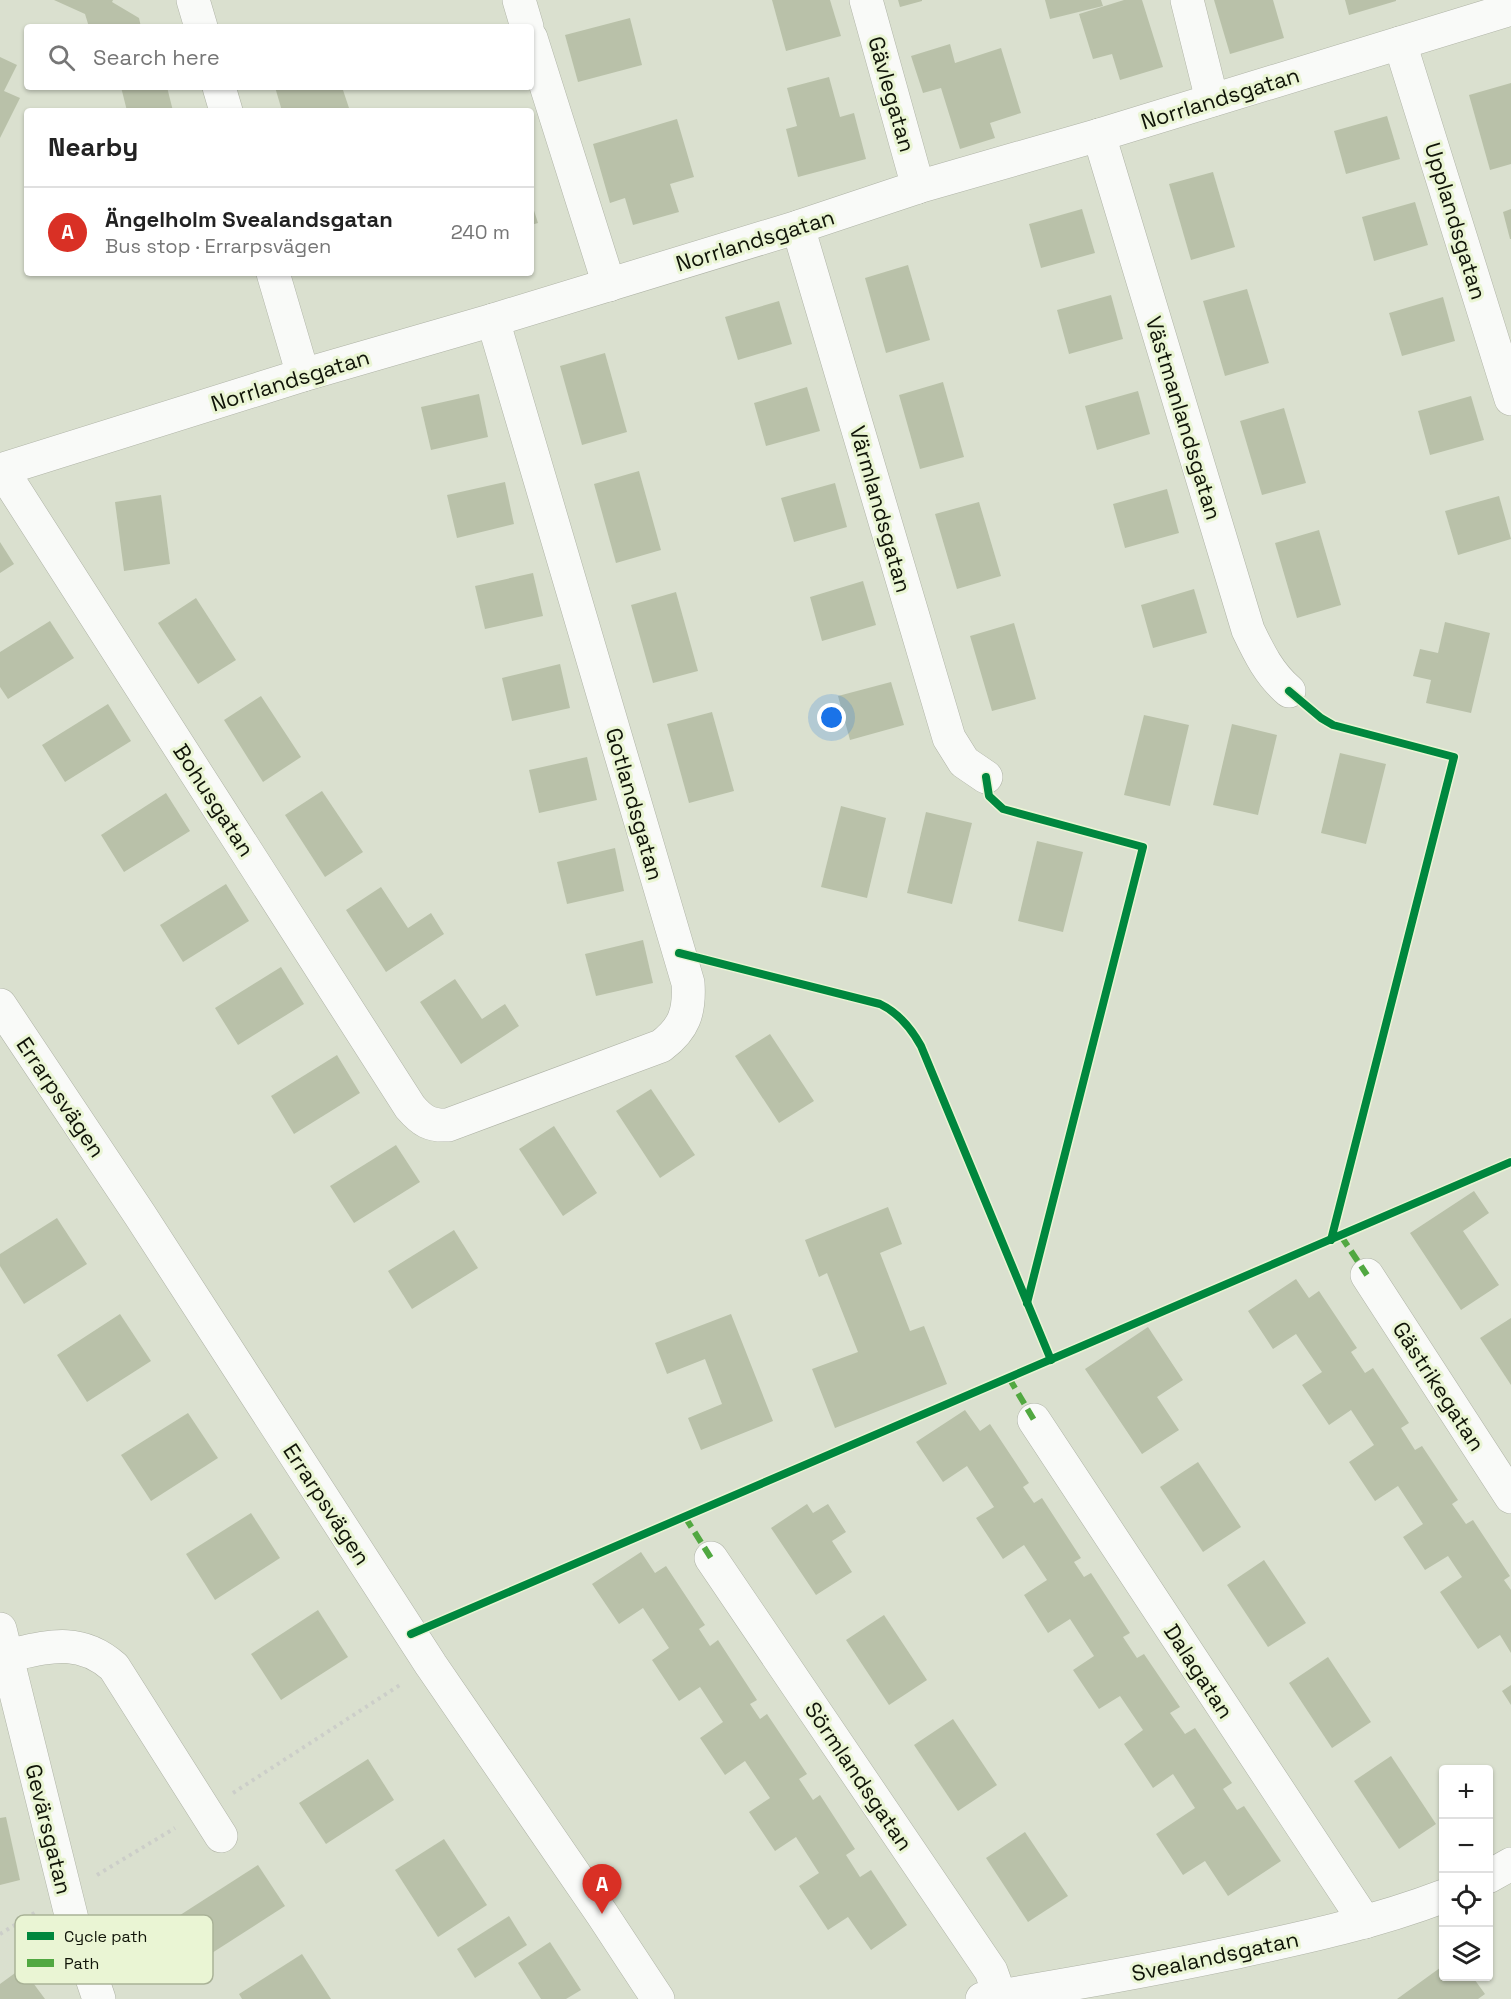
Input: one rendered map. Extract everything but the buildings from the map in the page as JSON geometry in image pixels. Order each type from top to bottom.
[{"type":"street","points":[[193,0],[200,24]]},
{"type":"street","points":[[519,0],[526,24]]},
{"type":"street","name":"Gävlegatan","points":[[866,0],[918,187]]},
{"type":"street","points":[[1187,0],[1212,100]]},
{"type":"street","name":"Norrlandsgatan","points":[[1,470],[303,375],[798,227],[918,187],[1100,135],[1511,9]]},
{"type":"street","name":"Upplandsgatan","points":[[1401,43],[1511,399]]},
{"type":"street","points":[[534,48],[609,285]]},
{"type":"street","points":[[220,90],[224,108]]},
{"type":"street","name":"Västmanlandsgatan","points":[[1100,135],[1248,630],[1263,660],[1276,679],[1289,691]]},
{"type":"street","name":"Värmlandsgatan","points":[[798,227],[949,738],[964,762],[986,777]]},
{"type":"street","points":[[274,276],[303,375]]},
{"type":"street","name":"Gotlandsgatan","points":[[431,1125],[448,1125],[463,1121],[661,1046],[679,1030],[689,999],[688,983],[493,320]]},
{"type":"street","name":"Bohusgatan","points":[[1,470],[411,1107],[424,1122],[431,1125]]},
{"type":"street","name":"Errarpsvägen","points":[[0,1005],[140,1215],[431,1665],[658,1999]]},
{"type":"street","name":"Gästrikegatan","points":[[1367,1275],[1511,1497]]},
{"type":"street","name":"Dalagatan","points":[[1034,1420],[1365,1922]]},
{"type":"street","name":"Sörmlandsgatan","points":[[711,1558],[991,1971],[992,1998]]},
{"type":"street","name":"Gevärsgatan","points":[[71,1915],[3,1643],[76,1646],[102,1657],[114,1667],[213,1823]]},
{"type":"street","points":[[1493,1874],[1511,1864]]},
{"type":"street","name":"Svealandsgatan","points":[[992,1998],[1114,1978],[1328,1933],[1401,1913],[1439,1898]]},
{"type":"street","name":"Gevärsgatan","points":[[93,1984],[99,1999]]},
{"type":"path","points":[[65,1894],[213,1823],[431,1665]]},
{"type":"marked path","points":[[1341,1236],[1367,1275]]},
{"type":"marked path","points":[[1009,1378],[1034,1420]]},
{"type":"marked path","points":[[685,1517],[711,1558]]},
{"type":"cycle path","points":[[1289,691],[1333,725],[1454,757],[1331,1240]]},
{"type":"cycle path","points":[[986,777],[989,796],[1003,809],[1143,847],[1027,1303]]},
{"type":"cycle path","points":[[679,953],[880,1004],[904,1022],[921,1046],[1051,1360]]},
{"type":"cycle path","points":[[411,1634],[1511,1162]]},
{"type":"place","name":"Ängelholm Svealandsgatan","points":[[602,1914]]}]
